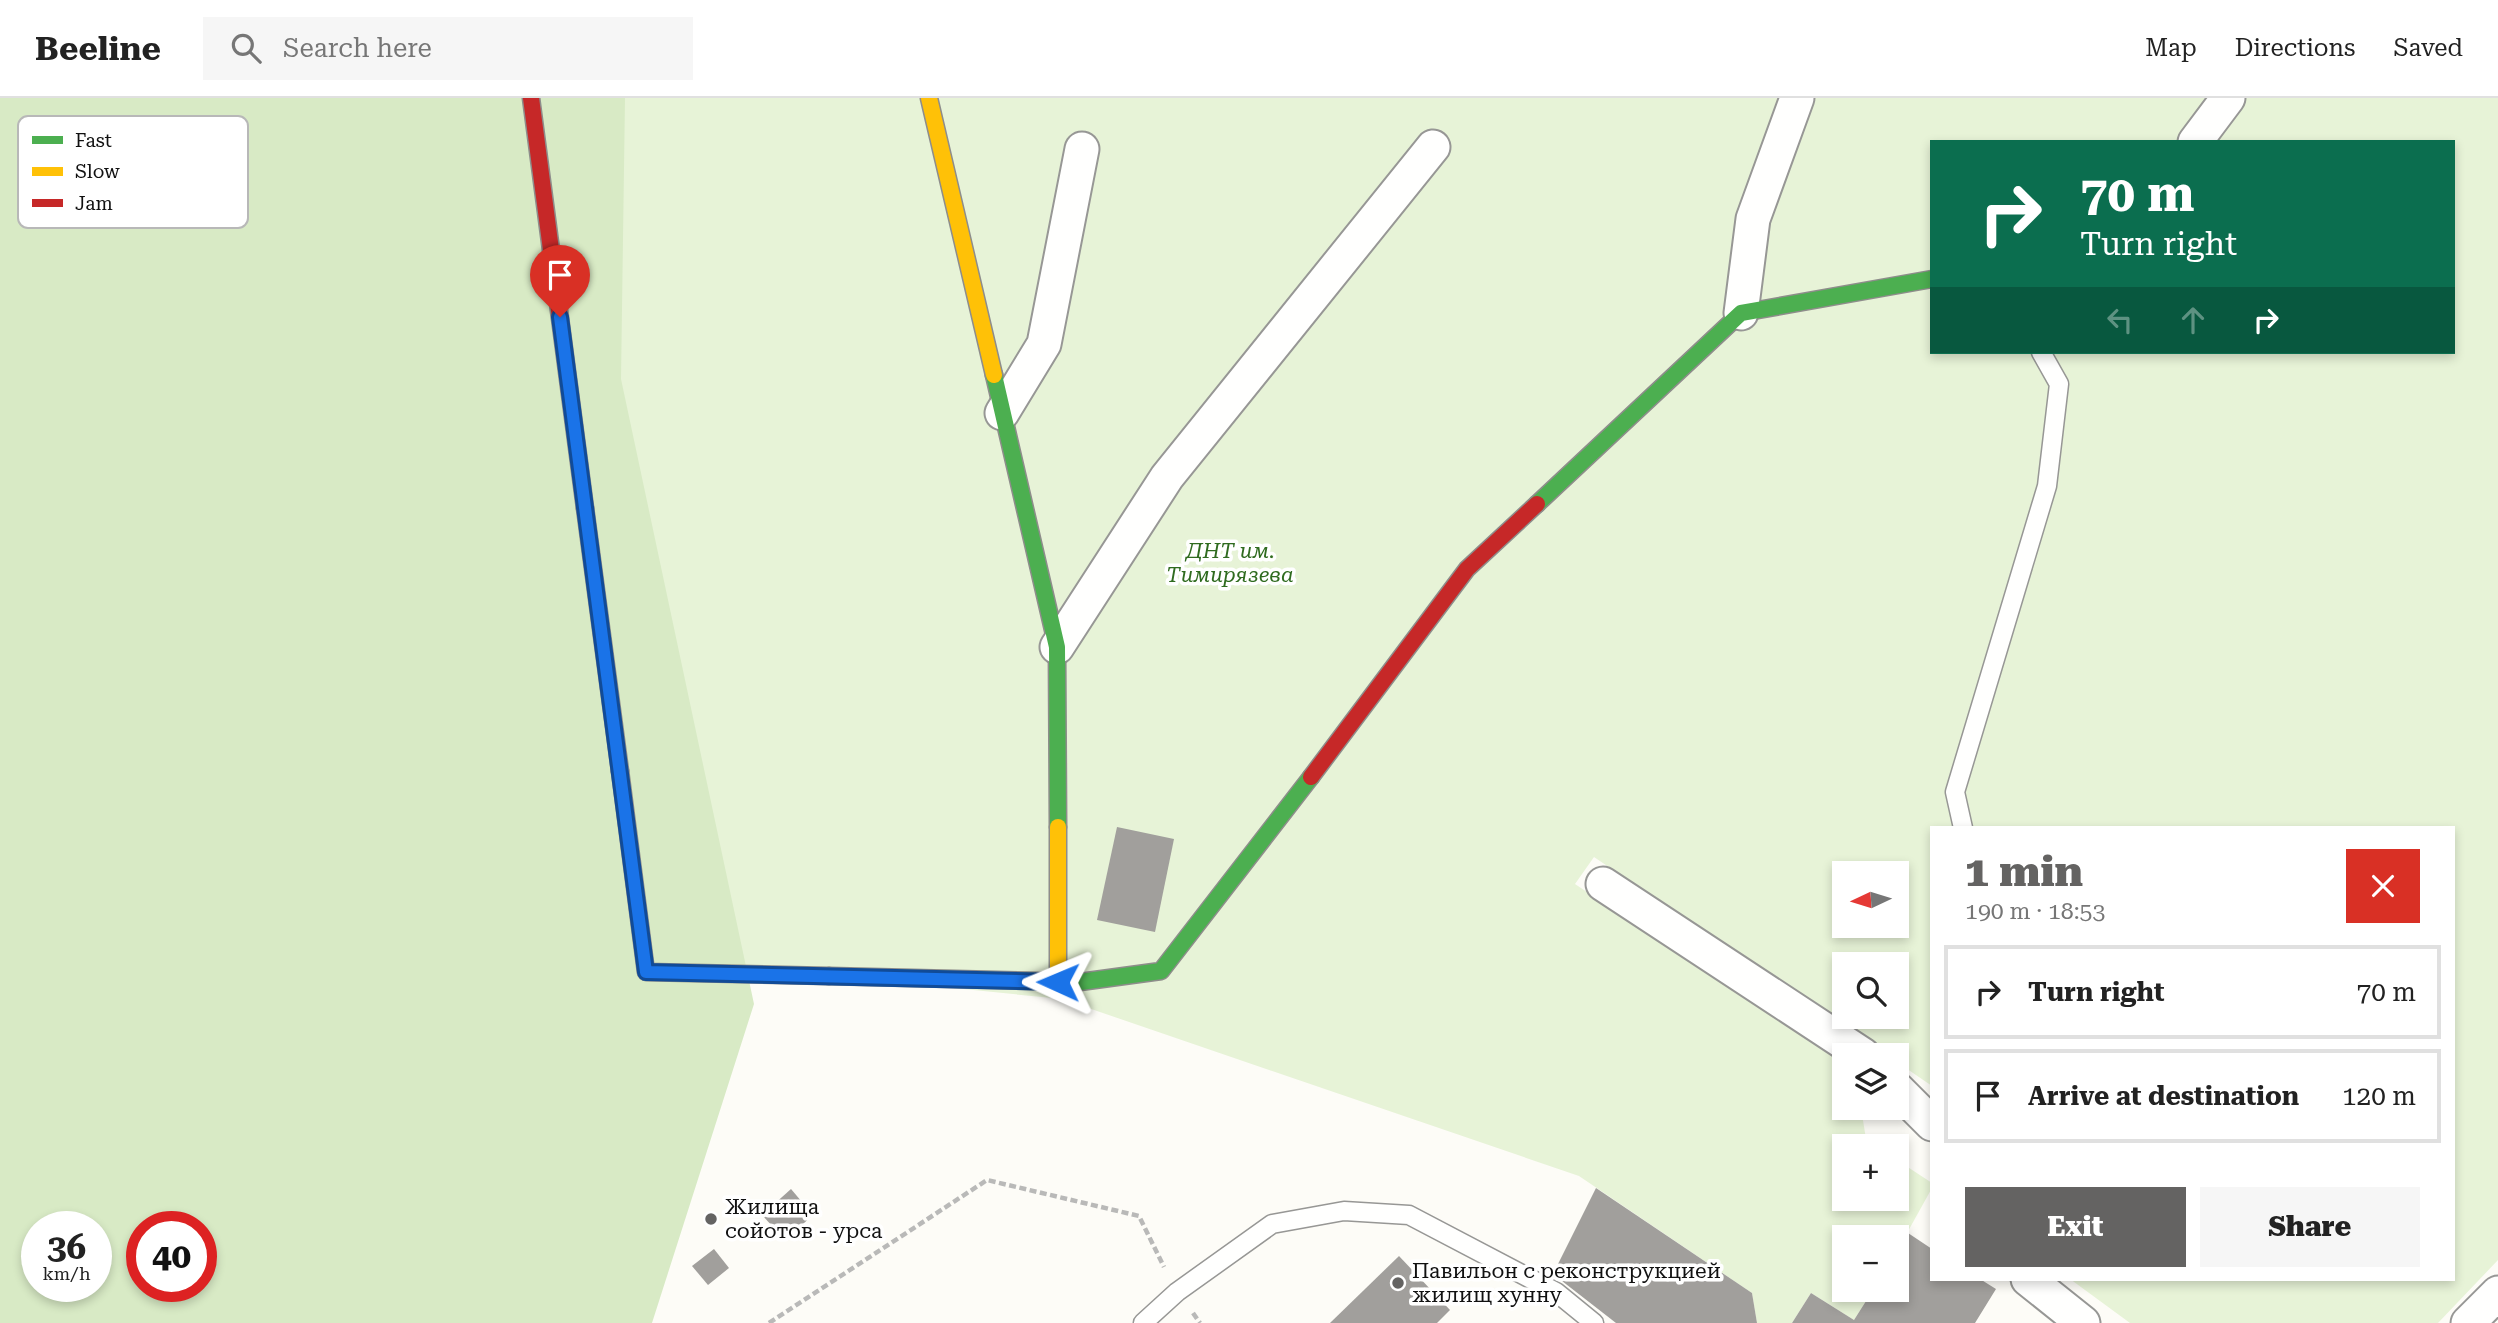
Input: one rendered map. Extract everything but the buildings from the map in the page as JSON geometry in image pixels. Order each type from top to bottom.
[{"type":"street","points":[[531,98],[646,972],[1080,982],[1161,971],[1300,792],[1467,569],[1741,313],[1930,279]]},
{"type":"street","points":[[929,98],[1057,647],[1058,982]]},
{"type":"street","points":[[1741,313],[1753,219],[1797,98]]},
{"type":"street","points":[[2196,140],[2228,98]]},
{"type":"street","points":[[1057,647],[1167,477],[1433,147]]},
{"type":"street","points":[[1002,413],[1044,344],[1082,149]]},
{"type":"street","points":[[1604,884],[1845,1043]]},
{"type":"street","points":[[1909,1101],[1930,1122]]},
{"type":"street","points":[[2030,1281],[2083,1323]]},
{"type":"street","points":[[2468,1323],[2498,1293]]},
{"type":"lane","points":[[1963,826],[1955,792],[2047,486],[2059,384],[2042,354]]},
{"type":"lane","points":[[1143,1323],[1177,1292],[1272,1224],[1344,1211],[1409,1215],[1556,1292],[1594,1323]]},
{"type":"path","points":[[769,1323],[987,1180],[1139,1216],[1177,1292]]},
{"type":"green space","points":[[0,98],[625,98],[621,379],[754,1004],[652,1323],[0,1323]]},
{"type":"green space","name":"ДНТ им. Тимирязева","points":[[556,98],[2498,98],[2498,1260],[2438,1323],[2130,1323],[2073,1281],[2455,1281],[2455,826],[1930,826],[1930,1085],[1909,1070],[1909,1043],[1869,1043],[1849,1029],[1909,1029],[1909,952],[1832,952],[1832,1018],[1594,857],[1575,884],[1832,1056],[1832,1120],[1863,1120],[1865,1134],[1832,1134],[1832,1211],[1909,1211],[1909,1168],[1930,1182],[1930,1192],[1909,1229],[1909,1225],[1832,1225],[1832,1302],[1865,1302],[1854,1320],[1811,1293],[1792,1323],[1757,1323],[1752,1293],[1579,1176],[1062,999],[664,959]]},
{"type":"traffic: fast","points":[[1537,504],[1741,313],[1930,279]]},
{"type":"traffic: fast","points":[[994,375],[1057,647],[1058,827]]},
{"type":"traffic: fast","points":[[585,508],[620,771]]},
{"type":"traffic: fast","points":[[829,976],[1080,982],[1161,971],[1311,777]]},
{"type":"traffic: slow","points":[[929,98],[994,375]]},
{"type":"traffic: slow","points":[[1058,827],[1058,982]]},
{"type":"traffic: jam","points":[[531,98],[585,508]]},
{"type":"traffic: jam","points":[[1311,777],[1467,569],[1537,504]]},
{"type":"traffic: jam","points":[[620,771],[646,972],[829,976]]},
{"type":"place","name":"Жилища сойотов - урса","points":[[711,1219]]},
{"type":"place","name":"Павильон с реконструкцией жилищ хунну","points":[[1398,1283]]},
{"type":"route","points":[[560,317],[646,972],[1058,982]]}]
